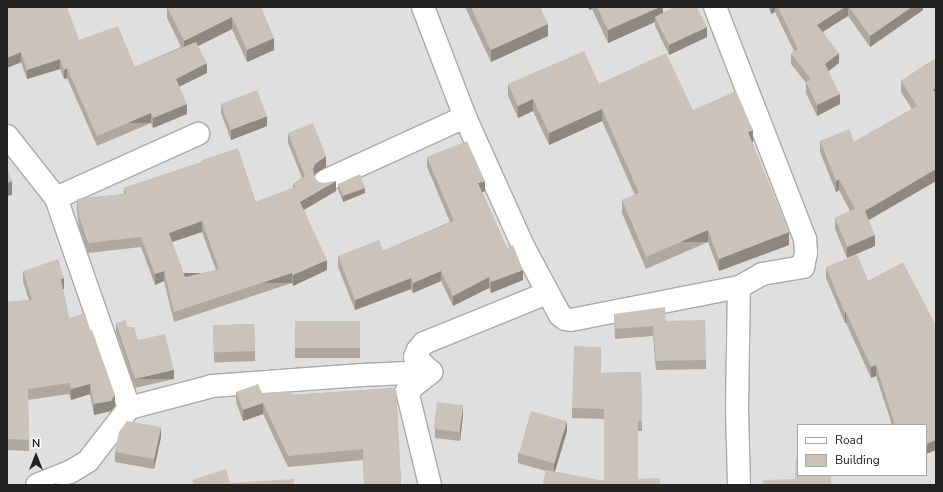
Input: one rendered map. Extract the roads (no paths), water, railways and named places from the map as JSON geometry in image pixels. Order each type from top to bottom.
[{"type":"street","points":[[423,7],[465,118],[524,248],[560,315],[565,319],[571,320],[739,287],[762,274],[803,267],[806,253],[805,239],[715,7]]},
{"type":"street","points":[[325,181],[465,118]]},
{"type":"street","points":[[56,198],[198,134]]},
{"type":"street","points":[[7,136],[56,198],[129,408]]},
{"type":"street","points":[[739,287],[737,409],[739,485]]},
{"type":"street","points":[[431,372],[415,356],[424,343],[547,293]]},
{"type":"street","points":[[37,485],[70,472],[88,461],[129,408],[212,386],[362,374],[431,372]]},
{"type":"street","points":[[430,485],[407,391],[431,372]]}]
